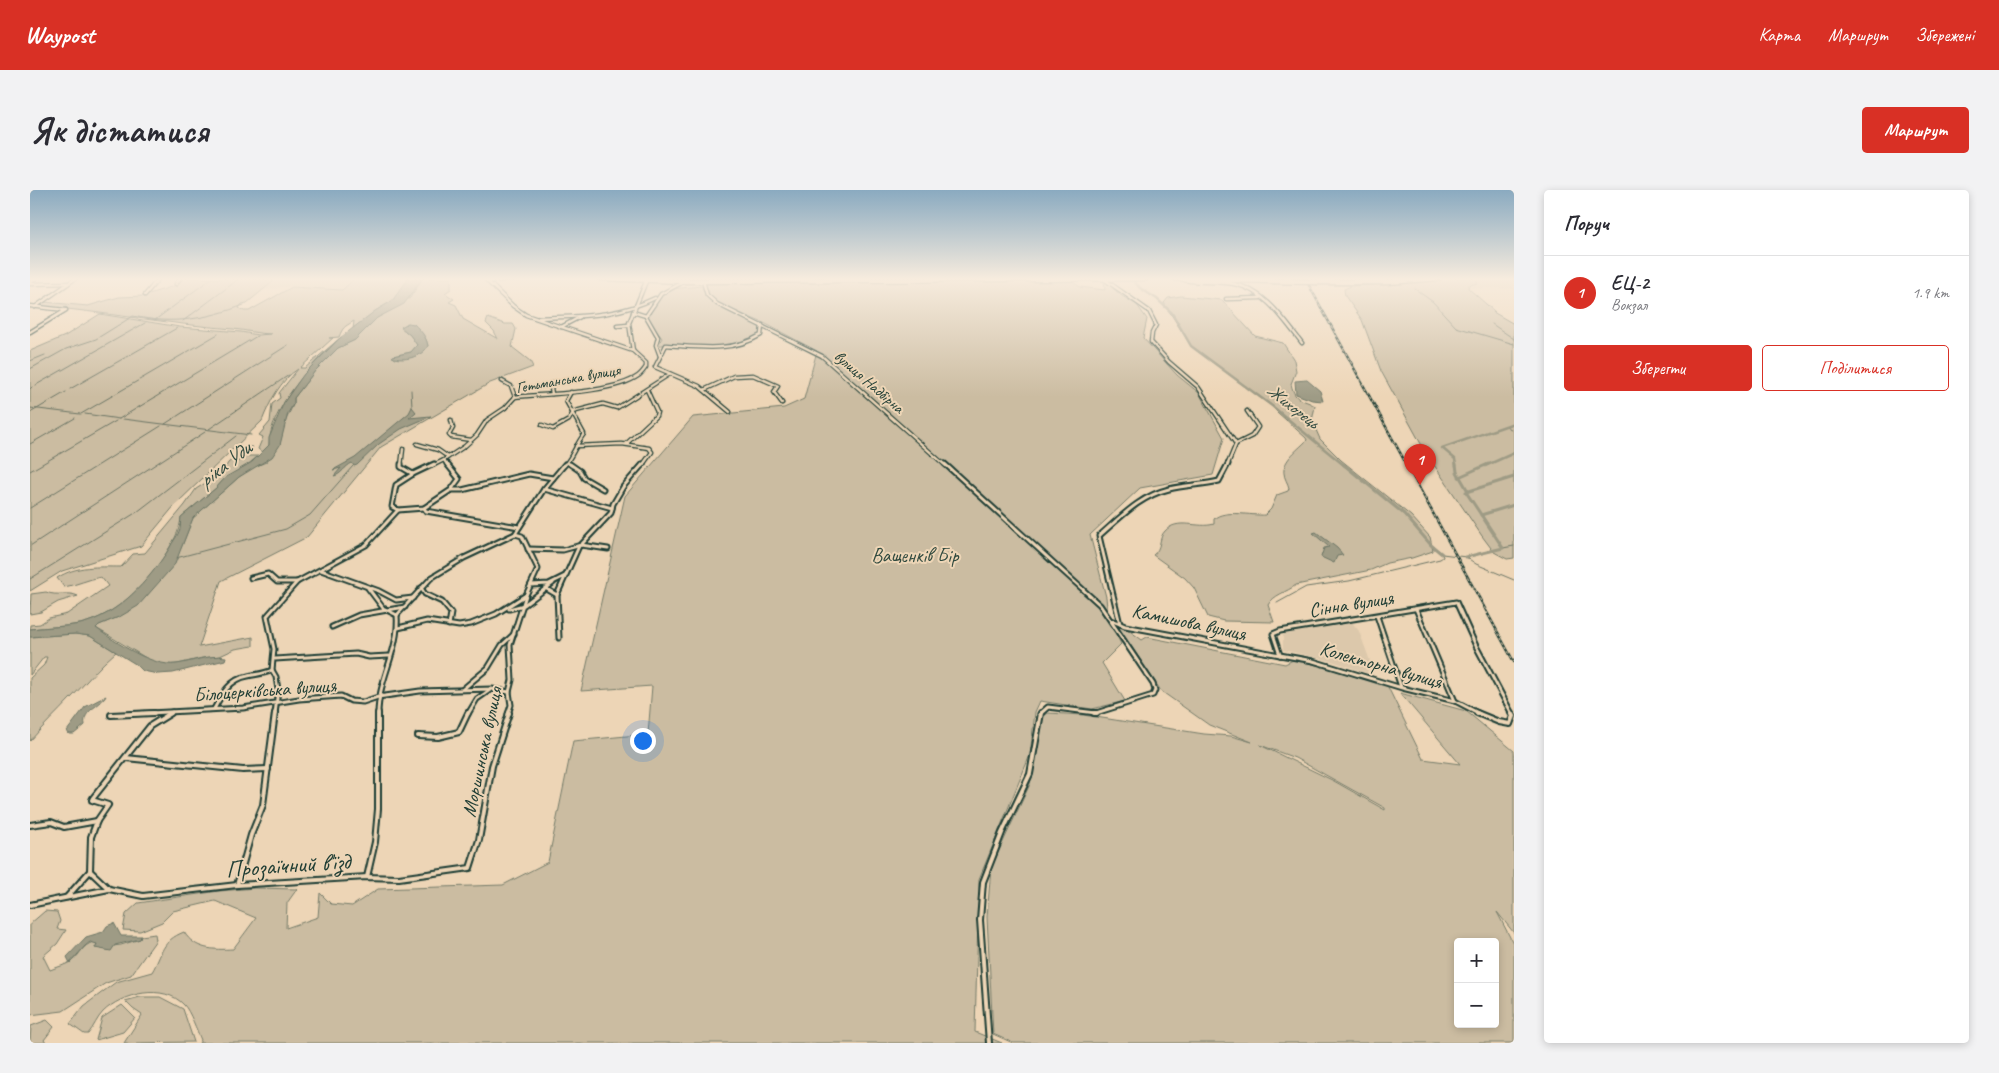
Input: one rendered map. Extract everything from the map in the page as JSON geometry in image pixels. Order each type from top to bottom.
[{"type":"street","points":[[30,332],[53,318]]},
{"type":"street","points":[[538,318],[542,318]]},
{"type":"street","name":"Гетьманська вулиця","points":[[398,510],[392,507],[396,485],[444,460],[472,440],[487,420],[505,408],[515,398],[571,392],[622,383],[638,376],[646,368],[646,363],[632,351],[538,318]]},
{"type":"street","points":[[561,327],[579,318]]},
{"type":"street","points":[[631,318],[628,325],[632,351]]},
{"type":"street","points":[[647,318],[658,337],[656,345],[661,357]]},
{"type":"street","name":"вулиця Надбірна","points":[[747,318],[822,356],[840,369],[1111,611]]},
{"type":"street","points":[[1152,318],[1156,325],[1152,333],[1151,342],[1169,362],[1198,387],[1236,444],[1247,441],[1257,432],[1258,427],[1247,411]]},
{"type":"street","points":[[1282,318],[1302,343]]},
{"type":"street","points":[[617,326],[628,325]]},
{"type":"street","points":[[655,367],[661,357],[664,346],[670,344],[711,348],[746,344],[761,335],[762,325]]},
{"type":"street","points":[[646,368],[655,367],[688,380],[704,390],[730,412]]},
{"type":"street","points":[[572,413],[603,404],[617,408],[647,390],[670,373]]},
{"type":"street","points":[[704,390],[734,376],[758,376],[778,386],[774,392],[782,403]]},
{"type":"street","points":[[502,380],[511,386],[515,398]]},
{"type":"street","points":[[552,394],[551,388],[554,383]]},
{"type":"street","points":[[626,444],[656,416],[657,412],[647,390]]},
{"type":"street","points":[[367,877],[376,842],[378,809],[378,696],[398,628],[397,615],[431,578],[464,558],[515,534],[544,489],[568,463],[575,446],[584,434],[566,402],[571,392]]},
{"type":"street","points":[[542,426],[553,429],[569,420],[572,413]]},
{"type":"street","points":[[451,420],[453,428],[451,437],[472,440]]},
{"type":"street","points":[[569,420],[578,423]]},
{"type":"street","points":[[417,444],[438,450],[448,457]]},
{"type":"street","points":[[559,638],[557,595],[580,546],[600,523],[606,519],[624,487],[652,452],[649,448],[626,444],[575,446]]},
{"type":"street","name":"Камишова вулиця","points":[[1236,444],[1219,481],[1170,489],[1144,498],[1124,512],[1099,536],[1111,611],[1120,625],[1280,655]]},
{"type":"street","points":[[403,449],[401,467],[414,474]]},
{"type":"street","points":[[214,710],[218,700],[236,678],[267,674],[272,670],[276,652],[267,616],[297,582],[366,545],[398,510],[424,508],[451,490],[459,479],[444,460]]},
{"type":"street","points":[[568,463],[580,471],[584,478],[603,489]]},
{"type":"street","points":[[451,490],[462,490],[529,474],[554,478]]},
{"type":"street","points":[[544,489],[612,508]]},
{"type":"street","points":[[424,508],[426,511],[519,527]]},
{"type":"street","name":"Моршинська вулиця","points":[[470,868],[479,840],[492,766],[511,705],[509,692],[512,680],[510,645],[530,584],[538,569],[522,536],[515,534]]},
{"type":"street","points":[[528,549],[563,550],[580,546],[608,548]]},
{"type":"street","points":[[532,556],[536,550]]},
{"type":"street","points":[[321,569],[396,600],[412,598]]},
{"type":"street","points":[[251,578],[268,574],[277,582],[297,582]]},
{"type":"street","points":[[398,628],[408,624],[436,621],[449,626],[463,626],[524,605],[567,574]]},
{"type":"street","points":[[539,586],[553,583]]},
{"type":"street","points":[[530,584],[546,588],[557,595]]},
{"type":"street","points":[[367,587],[373,594],[379,607],[390,614],[397,615]]},
{"type":"street","points":[[421,588],[425,594],[442,602],[451,613],[449,626]]},
{"type":"street","points":[[505,610],[526,596]]},
{"type":"street","name":"Сінна вулиця","points":[[1280,655],[1273,634],[1301,627],[1456,602]]},
{"type":"street","name":"Колекторна вулиця","points":[[1280,655],[1313,661],[1402,688],[1455,701],[1471,710],[1510,724],[1513,716],[1496,682],[1485,666],[1456,602]]},
{"type":"street","points":[[332,627],[344,619],[406,606]]},
{"type":"street","points":[[1416,609],[1455,701]]},
{"type":"street","points":[[989,1043],[980,920],[983,882],[1002,833],[1030,774],[1040,714],[1048,707],[1096,713],[1147,698],[1154,693],[1154,684],[1112,621],[1111,611]]},
{"type":"street","points":[[1377,616],[1402,688]]},
{"type":"street","points":[[1112,621],[1120,625]]},
{"type":"street","points":[[463,690],[488,668],[502,644],[514,633]]},
{"type":"street","points":[[275,659],[356,654],[369,657],[390,656]]},
{"type":"street","points":[[237,885],[251,835],[262,805],[268,769],[278,690],[276,677],[272,670]]},
{"type":"street","points":[[418,736],[438,737],[459,732],[468,719],[471,704],[478,696],[492,689]]},
{"type":"street","name":"Білоцерківська вулиця","points":[[111,715],[242,708],[276,702],[341,696],[351,701],[363,702],[378,696],[420,691],[492,689],[509,692]]},
{"type":"street","points":[[64,899],[72,894],[90,871],[91,837],[97,821],[108,805],[96,803],[92,800],[93,798],[126,758],[147,727],[160,717],[175,711]]},
{"type":"street","points":[[126,758],[243,770],[268,769]]},
{"type":"street","points":[[30,825],[51,822],[64,827],[97,821]]},
{"type":"street","name":"Прозаїчний в'їзд","points":[[30,906],[109,889],[143,896],[237,885],[367,877],[399,878],[470,868]]},
{"type":"street","points":[[90,871],[109,889]]},
{"type":"shaded area","points":[[366,318],[377,318],[355,340],[338,348],[315,371],[294,398],[280,445],[272,457],[239,477],[193,518],[175,564],[138,606],[96,628],[134,652],[156,662],[176,664],[219,656],[226,657],[225,660],[173,673],[158,674],[143,671],[137,665],[90,636],[75,634],[30,637],[30,629],[74,625],[94,620],[120,605],[131,595],[152,573],[169,549],[179,532],[181,517],[216,488],[226,477],[252,462],[269,445],[269,438],[284,402],[304,374],[340,338]]},
{"type":"shaded area","points":[[408,323],[414,324],[421,331],[428,346],[417,356],[407,359],[392,357],[411,352],[417,345],[401,327]]},
{"type":"shaded area","points":[[1307,380],[1320,391],[1323,401],[1312,400],[1296,394],[1295,381]]},
{"type":"shaded area","points":[[412,407],[416,412],[409,418],[431,416],[401,429],[379,444],[357,465],[354,466],[352,463],[334,476],[341,468],[333,470],[355,458],[409,413]]},
{"type":"shaded area","points":[[1316,532],[1343,555],[1337,556],[1334,563],[1321,557],[1324,548],[1329,547],[1313,533]]},
{"type":"shaded area","points":[[1351,621],[1359,631],[1370,661],[1367,673],[1335,662],[1283,650],[1283,635],[1292,630]]},
{"type":"shaded area","points":[[106,696],[86,716],[85,725],[74,734],[69,734],[67,731],[85,707]]},
{"type":"shaded area","points":[[114,923],[121,936],[141,936],[140,939],[115,945],[111,951],[95,948],[97,944],[90,942],[70,963],[67,957],[86,937],[103,932],[107,926]]},
{"type":"green space","points":[[94,318],[123,318],[180,327],[258,335],[271,334],[138,318],[367,318],[353,329],[354,321],[344,327],[339,337],[329,338],[333,338],[300,368],[305,368],[327,349],[306,372],[285,402],[276,417],[269,445],[262,452],[258,449],[263,437],[259,435],[270,422],[272,404],[280,398],[279,393],[298,369],[281,385],[262,421],[175,505],[141,546],[62,571],[30,591],[30,351],[65,336]]},
{"type":"green space","points":[[377,318],[462,318],[498,339],[494,331],[486,323],[488,318],[505,324],[513,324],[516,329],[512,347],[530,361],[533,367],[490,383],[381,447],[307,537],[221,581],[199,647],[253,637],[253,646],[235,649],[220,656],[164,665],[151,661],[96,628],[121,616],[181,548],[193,518],[239,477],[252,468],[266,462],[294,403],[294,398],[315,371],[338,348],[355,340]],"holes":[[[408,323],[423,335],[428,346],[395,359],[393,356],[411,352],[417,345],[410,335],[401,328]]]},
{"type":"green space","points":[[649,318],[743,318],[761,325],[759,335],[749,340],[728,346],[706,347],[671,344],[658,345],[662,338],[650,323]]},
{"type":"green space","name":"Ващенків Бір","points":[[751,318],[1146,318],[1143,338],[1177,375],[1199,393],[1224,438],[1213,475],[1140,488],[1090,535],[1106,597],[1108,618],[1121,644],[1102,663],[1125,701],[1092,709],[1040,701],[1035,712],[1030,755],[979,879],[975,1032],[1002,1043],[199,1043],[201,1040],[184,1005],[176,998],[166,994],[155,993],[143,993],[132,996],[111,1005],[101,1014],[88,1034],[84,1034],[70,1024],[84,1006],[116,982],[152,972],[164,948],[176,936],[184,932],[188,938],[199,946],[212,949],[233,949],[256,918],[215,901],[173,911],[162,922],[140,931],[123,930],[126,914],[138,903],[219,891],[255,888],[297,889],[287,903],[286,928],[318,917],[320,893],[331,904],[352,906],[378,889],[503,885],[548,862],[573,741],[648,734],[652,686],[581,691],[625,496],[693,417],[784,408],[804,399],[817,351]]},
{"type":"green space","points":[[1173,318],[1238,318],[1255,336],[1283,343],[1294,360],[1296,371],[1291,384],[1293,390],[1297,397],[1315,406],[1312,421],[1320,439],[1341,460],[1411,516],[1430,537],[1433,551],[1387,563],[1371,570],[1296,585],[1277,596],[1268,605],[1274,622],[1224,621],[1208,617],[1194,588],[1185,578],[1153,555],[1158,550],[1161,537],[1170,527],[1182,524],[1214,524],[1214,519],[1224,514],[1265,515],[1271,509],[1277,495],[1288,491],[1284,468],[1292,455],[1307,440],[1272,406],[1191,346]]},
{"type":"green space","points":[[1360,318],[1503,318],[1514,324],[1514,558],[1507,559],[1494,552],[1426,453],[1381,371]]},
{"type":"green space","points":[[247,447],[253,447],[237,462],[247,456],[258,456],[240,471],[226,477],[216,488],[181,517],[173,542],[165,555],[149,577],[128,598],[117,607],[93,620],[74,625],[30,629],[30,625],[40,624],[49,618],[67,614],[108,586],[101,577],[64,587],[57,578],[80,569],[121,567],[133,554],[145,553],[196,489],[223,472],[228,463]]},
{"type":"green space","points":[[46,592],[78,596],[58,602],[41,612],[30,614],[31,594]]},
{"type":"green space","points":[[1123,626],[1142,640],[1147,637],[1285,664],[1295,659],[1387,685],[1423,759],[1460,764],[1400,693],[1466,711],[1514,751],[1514,933],[1497,912],[1514,945],[1514,1043],[1013,1043],[993,1034],[987,917],[991,868],[1030,784],[1038,747],[1041,719],[1048,713],[1083,715],[1204,734],[1231,736],[1252,742],[1209,725],[1161,691],[1119,628]],"holes":[[[1260,745],[1295,758],[1385,808],[1385,810],[1334,781]]]},
{"type":"green space","points":[[75,634],[90,636],[116,652],[30,741],[30,678],[44,665],[47,657],[44,657],[30,675],[30,637]]},
{"type":"green space","points":[[45,911],[57,912],[60,921],[57,929],[66,930],[57,944],[43,956],[50,970],[71,962],[90,943],[94,942],[97,944],[95,948],[121,945],[140,939],[141,936],[155,934],[156,940],[131,975],[106,983],[63,1011],[30,1015],[30,924]]},
{"type":"green space","points":[[140,997],[160,997],[183,1009],[194,1042],[124,1043],[142,1015],[125,1001]]},
{"type":"green space","points":[[122,1005],[135,1018],[123,1032],[96,1040],[102,1018]]},
{"type":"green space","points":[[47,1020],[54,1027],[44,1040],[46,1043],[30,1043],[31,1026]]},
{"type":"waterway","points":[[30,369],[66,349],[96,339],[130,318]]},
{"type":"waterway","points":[[142,318],[156,320]]},
{"type":"waterway","points":[[185,319],[197,318]]},
{"type":"waterway","name":"Жихорець","points":[[1175,318],[1191,346],[1272,406],[1345,466]]},
{"type":"waterway","points":[[1448,318],[1456,327],[1514,344]]},
{"type":"waterway","points":[[156,320],[185,319]]},
{"type":"waterway","points":[[36,385],[145,323]]},
{"type":"waterway","points":[[1492,324],[1514,339]]},
{"type":"waterway","points":[[70,389],[177,328]]},
{"type":"waterway","points":[[81,414],[218,334]]},
{"type":"waterway","points":[[85,414],[119,419],[257,336]]},
{"type":"waterway","points":[[165,424],[288,345]]},
{"type":"waterway","points":[[30,361],[45,355]]},
{"type":"waterway","points":[[209,429],[289,375]]},
{"type":"waterway","points":[[411,390],[412,407]]},
{"type":"waterway","points":[[37,409],[66,392]]},
{"type":"waterway","points":[[30,408],[37,409]]},
{"type":"waterway","points":[[30,413],[37,409]]},
{"type":"waterway","points":[[37,409],[80,414]]},
{"type":"waterway","points":[[30,444],[75,418]]},
{"type":"waterway","name":"ріка Уди","points":[[123,419],[251,435]]},
{"type":"waterway","points":[[30,471],[116,421]]},
{"type":"waterway","points":[[1456,466],[1455,459],[1442,448],[1514,423]]},
{"type":"waterway","points":[[30,508],[161,426]]},
{"type":"waterway","points":[[1506,426],[1514,431]]},
{"type":"waterway","points":[[30,546],[205,432]]},
{"type":"waterway","name":"ріка Уди","points":[[30,579],[137,512],[236,436]]},
{"type":"waterway","points":[[1485,466],[1514,453]]},
{"type":"waterway","name":"Жихорець","points":[[1343,464],[1404,514],[1431,545],[1442,554]]},
{"type":"waterway","points":[[1456,464],[1460,477]]},
{"type":"waterway","points":[[1460,477],[1488,464]]},
{"type":"waterway","points":[[176,558],[286,529],[310,515],[353,466]]},
{"type":"waterway","points":[[1460,477],[1468,491]]},
{"type":"waterway","points":[[1481,515],[1466,492],[1514,477]]},
{"type":"waterway","points":[[1481,515],[1514,505]]},
{"type":"waterway","points":[[1466,557],[1503,548],[1481,515]]},
{"type":"waterway","points":[[1503,548],[1514,546]]},
{"type":"waterway","name":"Жихорець","points":[[1277,603],[1306,587],[1349,581],[1440,559],[1443,557],[1442,554],[1466,557],[1476,564],[1514,580]]},
{"type":"railway","points":[[1327,318],[1514,662]]},
{"type":"place","name":"ЕЦ-2","points":[[1420,485]]}]
